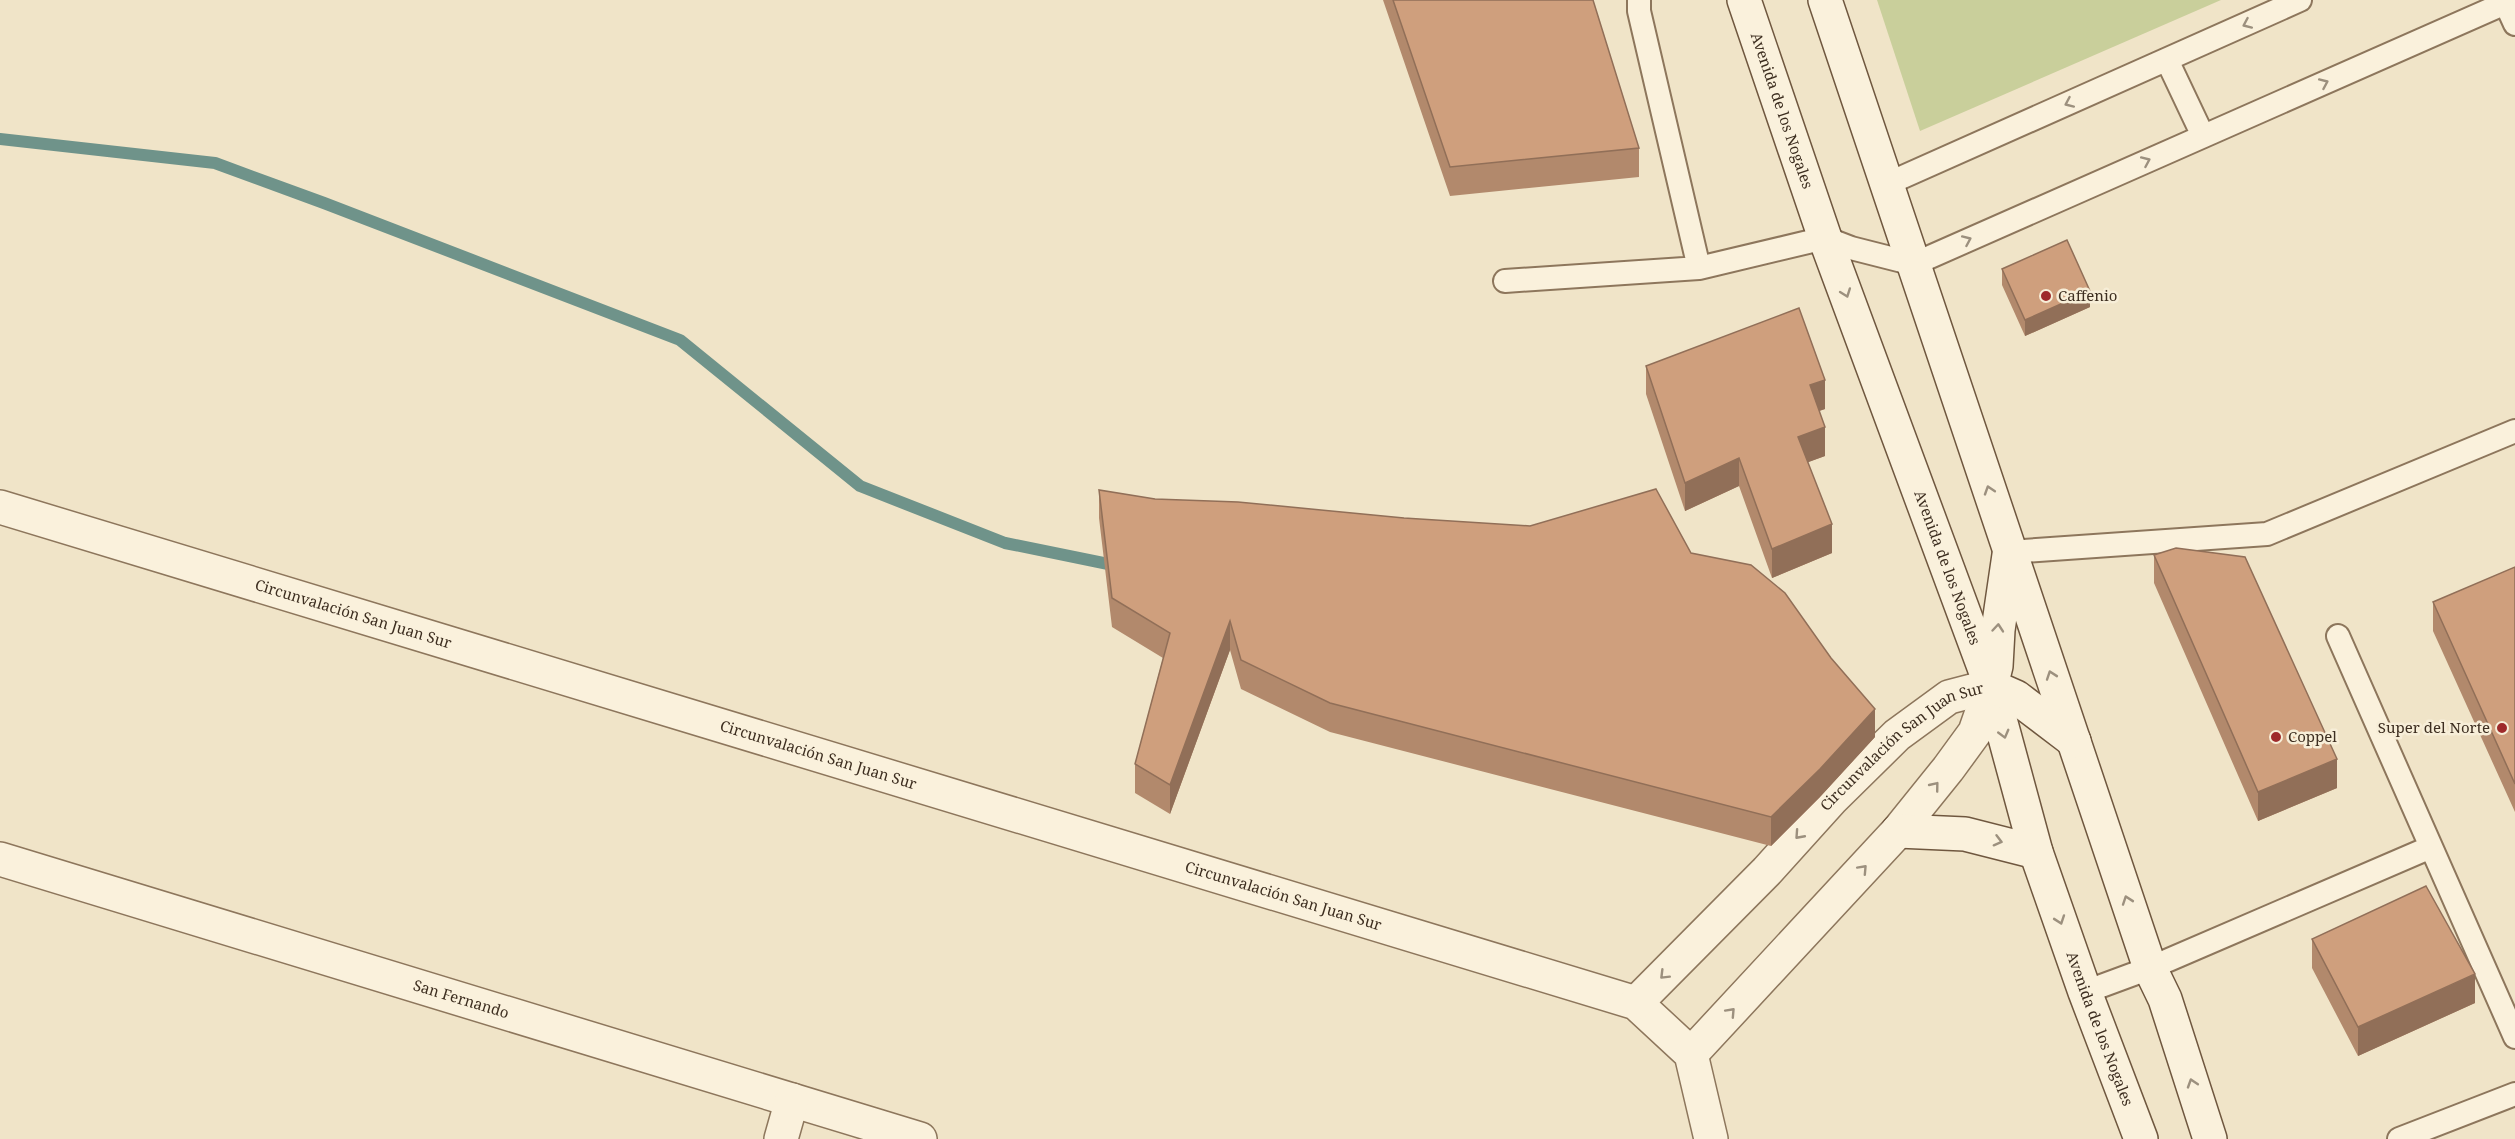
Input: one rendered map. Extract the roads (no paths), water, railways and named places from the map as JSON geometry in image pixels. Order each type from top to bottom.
[{"type":"street","name":"Avenida de los Nogales","points":[[1744,0],[1825,238],[1991,686],[2036,852],[2085,992],[2141,1139]]},
{"type":"street","points":[[1825,0],[2009,552],[2150,968],[2165,999],[2210,1139]]},
{"type":"street","name":"Circunvalación San Juan Sur","points":[[0,507],[1636,1003],[1691,1054],[1898,831],[1975,732],[1991,686]]},
{"type":"street","points":[[2009,552],[1998,630],[1996,666],[1991,686],[2016,697],[2074,741]]},
{"type":"street","name":"Circunvalación San Juan Sur","points":[[1636,1003],[1897,735],[1949,697],[1991,686]]},
{"type":"street","points":[[1898,831],[1965,834],[1994,839],[2036,852]]},
{"type":"street","name":"San Fernando","points":[[0,859],[920,1139]]},
{"type":"street","points":[[1691,1054],[1711,1139]]},
{"type":"street","points":[[781,1139],[792,1100]]},
{"type":"lane","points":[[1639,0],[1639,11],[1699,268]]},
{"type":"lane","points":[[1887,184],[2300,0]]},
{"type":"lane","points":[[1505,281],[1699,268],[1825,238],[1851,248],[1914,264],[2507,1],[2515,24]]},
{"type":"lane","points":[[2167,60],[2203,136]]},
{"type":"lane","points":[[2009,552],[2267,534],[2515,431]]},
{"type":"lane","points":[[2338,636],[2515,1037]]},
{"type":"lane","points":[[2085,992],[2150,968],[2431,847]]},
{"type":"lane","points":[[2399,1139],[2515,1094]]},
{"type":"waterway","points":[[0,139],[215,163],[324,203],[680,340],[860,486],[1005,543],[1118,566]]},
{"type":"place","name":"Caffenio","points":[[2046,296]]},
{"type":"place","name":"Super del Norte","points":[[2502,728]]},
{"type":"place","name":"Coppel","points":[[2276,737]]}]
